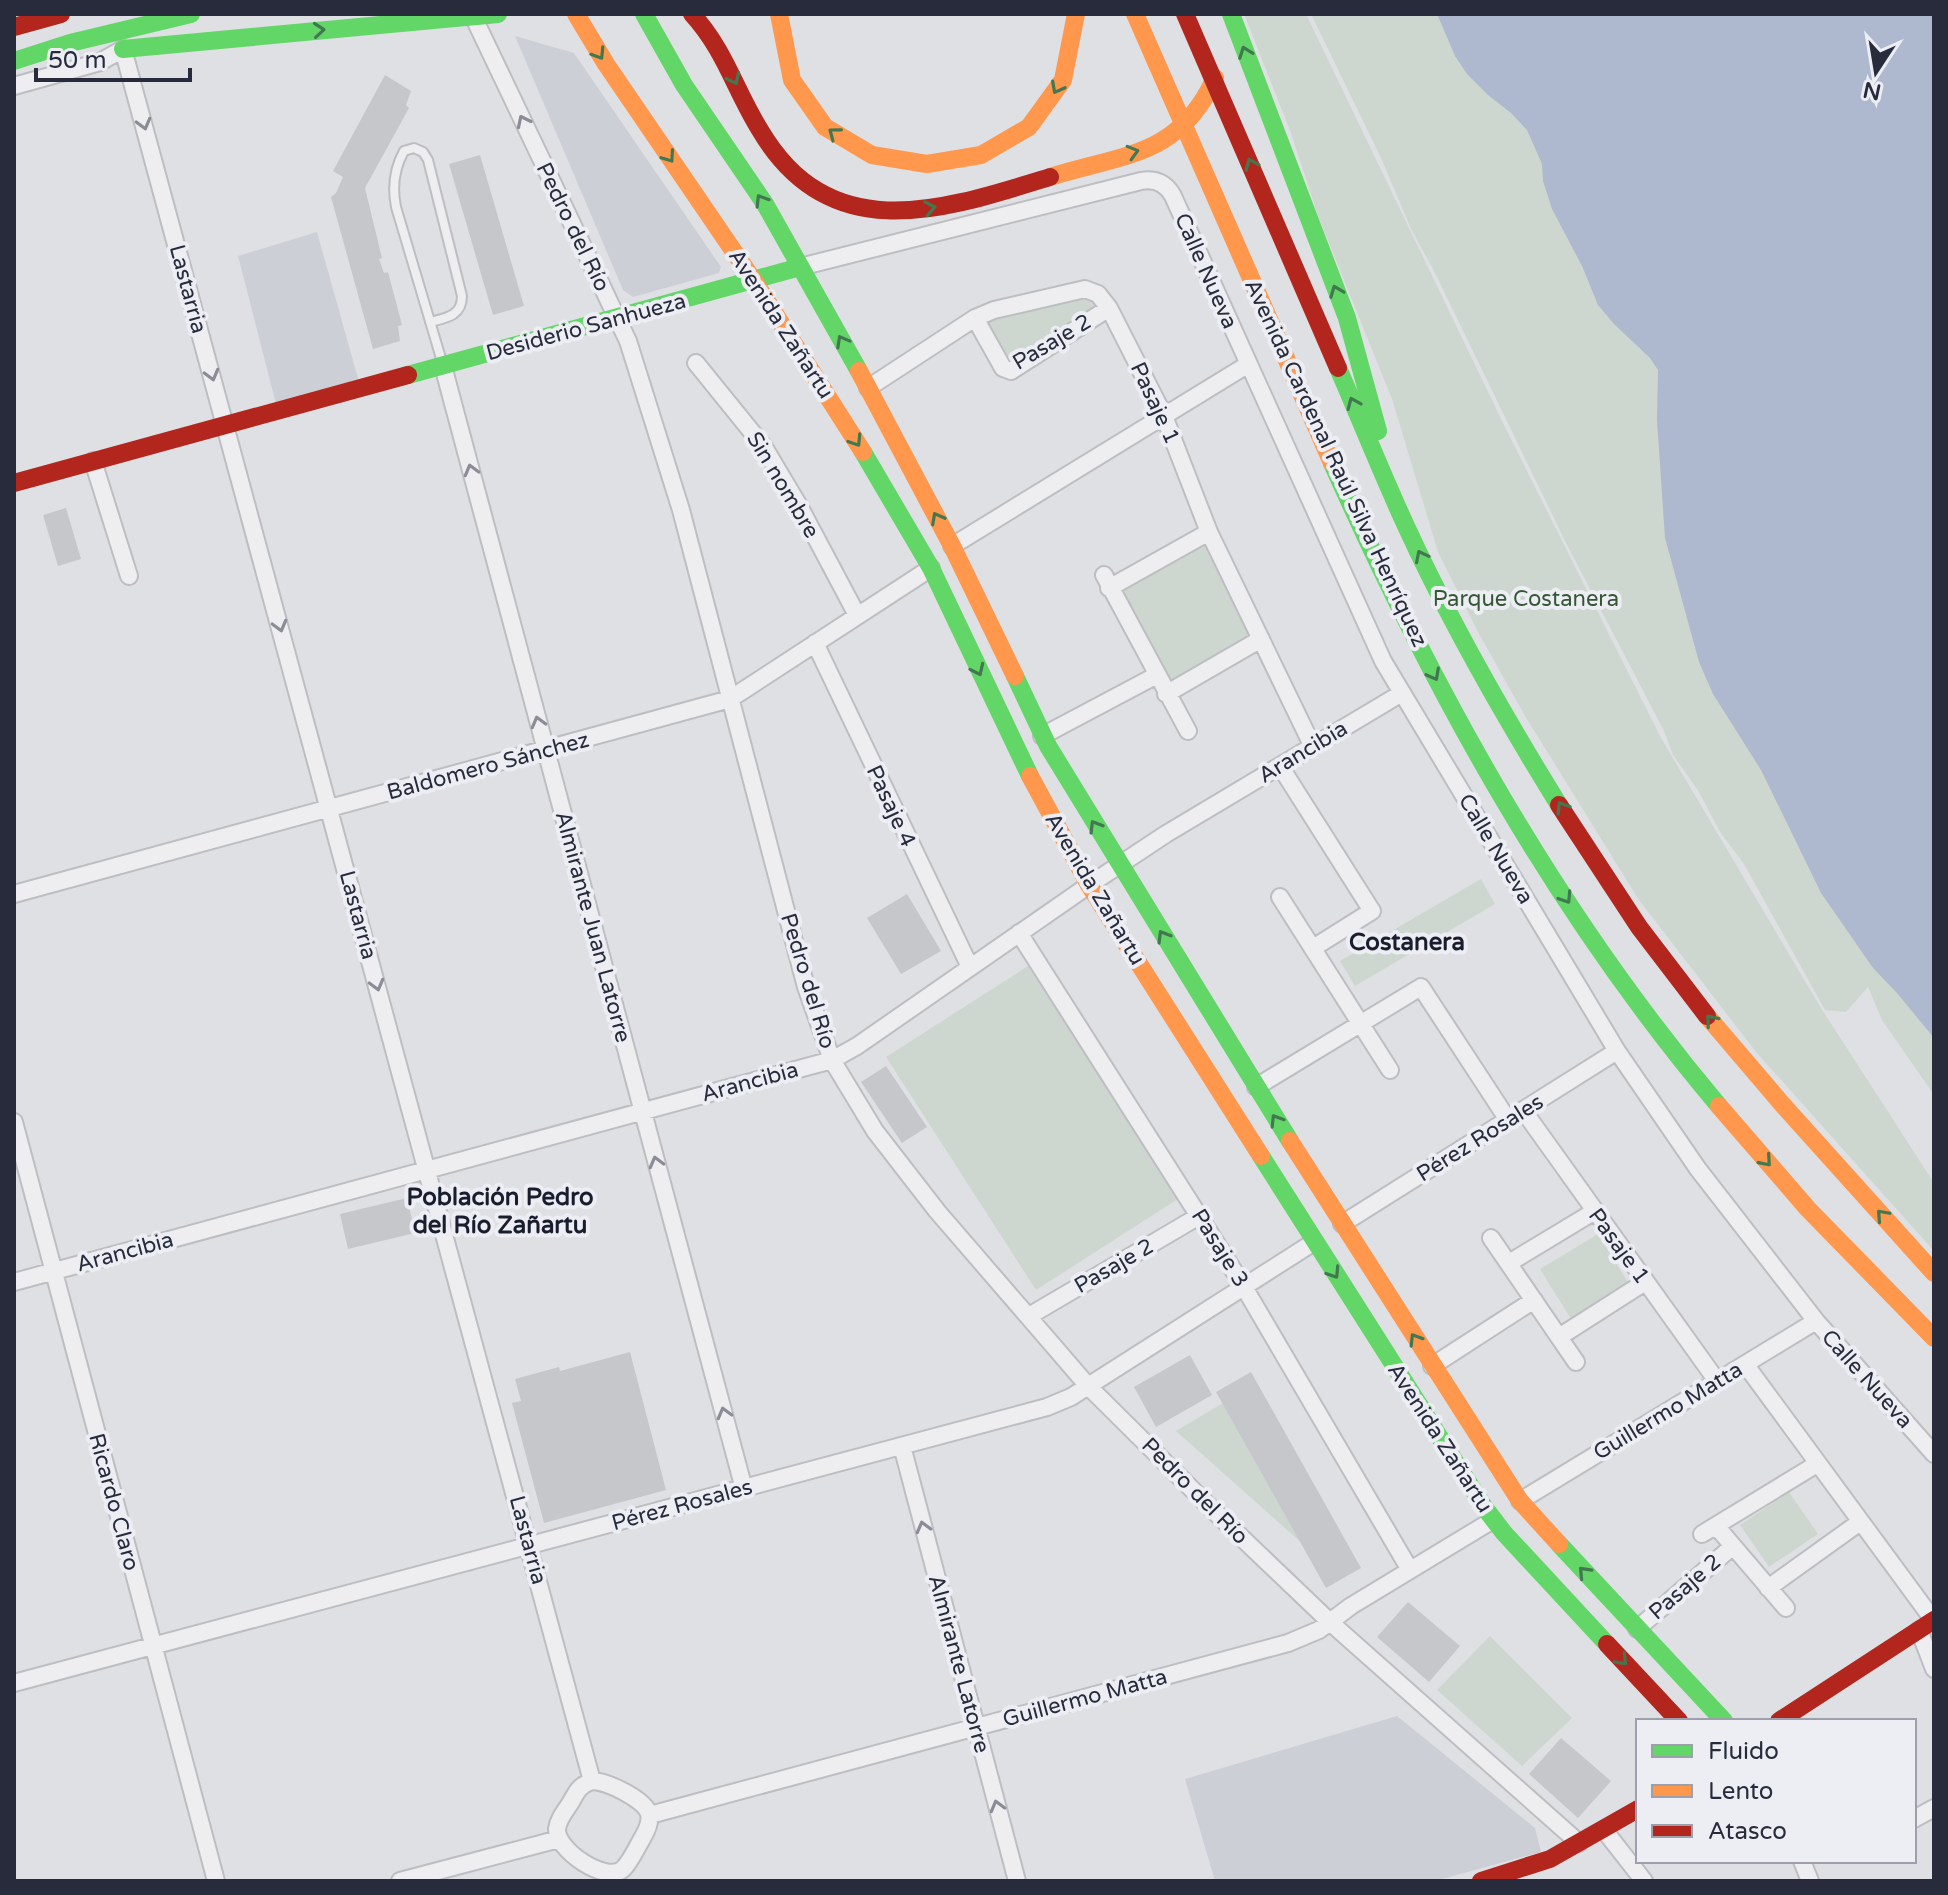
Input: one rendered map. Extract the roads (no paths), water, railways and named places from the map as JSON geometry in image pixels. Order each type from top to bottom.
[{"type":"street","points":[[14,27],[61,14]]},
{"type":"street","points":[[14,61],[70,43],[191,14]]},
{"type":"street","points":[[14,61],[498,14]]},
{"type":"street","name":"Avenida Zañartu","points":[[576,14],[612,74],[754,281],[878,475],[931,568],[1015,749],[1089,885],[1493,1520],[1677,1719]]},
{"type":"street","name":"Avenida Zañartu","points":[[644,14],[684,85],[765,204],[868,388],[952,546],[1042,736],[1342,1224],[1520,1501],[1722,1719]]},
{"type":"street","points":[[692,14],[714,40],[759,131],[786,168],[826,196],[864,209],[906,212],[950,204],[1152,146],[1185,125],[1208,95],[1215,78]]},
{"type":"street","points":[[779,14],[780,45],[788,73],[822,125],[852,147],[882,159],[914,165],[959,162],[1002,146],[1018,136],[1043,110],[1061,82],[1074,44],[1076,14]]},
{"type":"street","name":"Avenida Cardenal Raúl Silva Henríquez","points":[[1135,14],[1373,555],[1474,750],[1522,830],[1607,959],[1698,1080],[1809,1210],[1934,1338]]},
{"type":"street","name":"Avenida Cardenal Raúl Silva Henríquez","points":[[1185,14],[1394,501],[1440,595],[1505,712],[1585,846],[1638,926],[1691,997],[1934,1273]]},
{"type":"street","points":[[1231,14],[1347,318],[1394,501]]},
{"type":"street","name":"Pedro del Río","points":[[473,16],[617,317],[642,378],[806,987],[832,1060],[857,1104],[902,1168],[1088,1386],[1331,1623],[1579,1843]]},
{"type":"street","points":[[14,86],[100,62],[123,49]]},
{"type":"street","name":"Lastarria","points":[[123,49],[592,1781]]},
{"type":"street","name":"Desiderio Sanhueza","points":[[14,483],[800,267],[1141,181],[1160,183]]},
{"type":"street","name":"Calle Nueva","points":[[1160,183],[1173,196],[1362,617],[1402,693],[1617,1051],[1698,1169],[1816,1321],[1934,1454]]},
{"type":"street","points":[[868,388],[975,318],[994,310],[1085,289],[1098,294],[1109,308]]},
{"type":"street","name":"Pasaje 2","points":[[975,318],[1003,368],[1011,371],[1109,308]]},
{"type":"street","name":"Pasaje 1","points":[[1109,308],[1164,416],[1209,532],[1313,747]]},
{"type":"street","name":"Sin nombre","points":[[696,363],[764,447],[857,615]]},
{"type":"street","points":[[952,546],[1247,365]]},
{"type":"street","name":"Almirante Juan Latorre","points":[[443,366],[744,1489]]},
{"type":"street","points":[[93,461],[129,576]]},
{"type":"street","points":[[1188,731],[1107,582],[1209,532]]},
{"type":"street","name":"Baldomero Sánchez","points":[[14,894],[730,699],[931,568]]},
{"type":"street","points":[[1166,694],[1261,639]]},
{"type":"street","name":"Pasaje 4","points":[[815,643],[970,967]]},
{"type":"street","points":[[1042,736],[1157,675]]},
{"type":"street","name":"Arancibia","points":[[14,1282],[832,1060],[857,1046],[1119,865],[1402,693]]},
{"type":"street","points":[[1280,766],[1372,911],[1313,948]]},
{"type":"street","points":[[1280,897],[1390,1070]]},
{"type":"street","name":"Pasaje 3","points":[[1019,933],[1244,1287],[1410,1570]]},
{"type":"street","name":"Pasaje 1","points":[[1360,1023],[1421,987],[1516,1115],[1595,1211],[1717,1381]]},
{"type":"street","points":[[1256,1087],[1360,1023]]},
{"type":"street","name":"Pérez Rosales","points":[[1342,1224],[1617,1051]]},
{"type":"street","name":"Ricardo Claro","points":[[14,1122],[216,1881]]},
{"type":"street","points":[[1509,1263],[1595,1211]]},
{"type":"street","name":"Pasaje 2","points":[[1029,1316],[1199,1216]]},
{"type":"street","points":[[1491,1238],[1576,1362]]},
{"type":"street","name":"Pérez Rosales","points":[[14,1683],[1047,1407],[1088,1386],[1314,1242]]},
{"type":"street","points":[[1559,1337],[1645,1282]]},
{"type":"street","points":[[1432,1366],[1534,1300]]},
{"type":"street","name":"Guillermo Matta","points":[[1520,1501],[1816,1321]]},
{"type":"street","points":[[1745,1364],[1860,1522],[1929,1624],[1934,1669]]},
{"type":"street","name":"Almirante Latorre","points":[[902,1446],[1017,1881]]},
{"type":"street","name":"Pasaje 2","points":[[1786,1608],[1733,1546],[1709,1530],[1817,1464]]},
{"type":"street","name":"Guillermo Matta","points":[[650,1815],[1288,1643],[1331,1623],[1351,1606],[1493,1520]]},
{"type":"street","points":[[1768,1588],[1860,1522]]},
{"type":"street","name":"Pasaje 2","points":[[1637,1629],[1733,1546]]},
{"type":"street","points":[[1782,1719],[1929,1624]]},
{"type":"street","points":[[592,1781],[606,1783],[643,1803],[650,1815],[648,1828],[616,1877],[569,1853],[559,1839],[559,1822],[579,1788],[592,1781]]},
{"type":"street","points":[[1916,1818],[1934,1808]]},
{"type":"street","points":[[1481,1881],[1536,1865],[1636,1810]]},
{"type":"street","points":[[1604,1830],[1644,1881]]},
{"type":"street","points":[[400,1881],[559,1839]]},
{"type":"lane","points":[[430,322],[456,314],[462,296],[428,160],[423,152],[414,148],[404,151],[398,164],[394,198],[430,322],[443,366]]},
{"type":"water","points":[[1437,14],[1934,14],[1934,1038],[1873,968],[1821,893],[1761,770],[1713,694],[1699,662],[1665,538],[1657,420],[1658,370],[1598,305],[1582,266],[1552,209],[1543,181],[1542,164],[1527,130],[1467,74],[1455,56]]},
{"type":"district","name":"Costanera","points":[[1407,942]]},
{"type":"district","name":"Población Pedro del Río Zañartu","points":[[500,1211]]},
{"type":"park label","name":"Parque Costanera","points":[[1526,599]]}]
